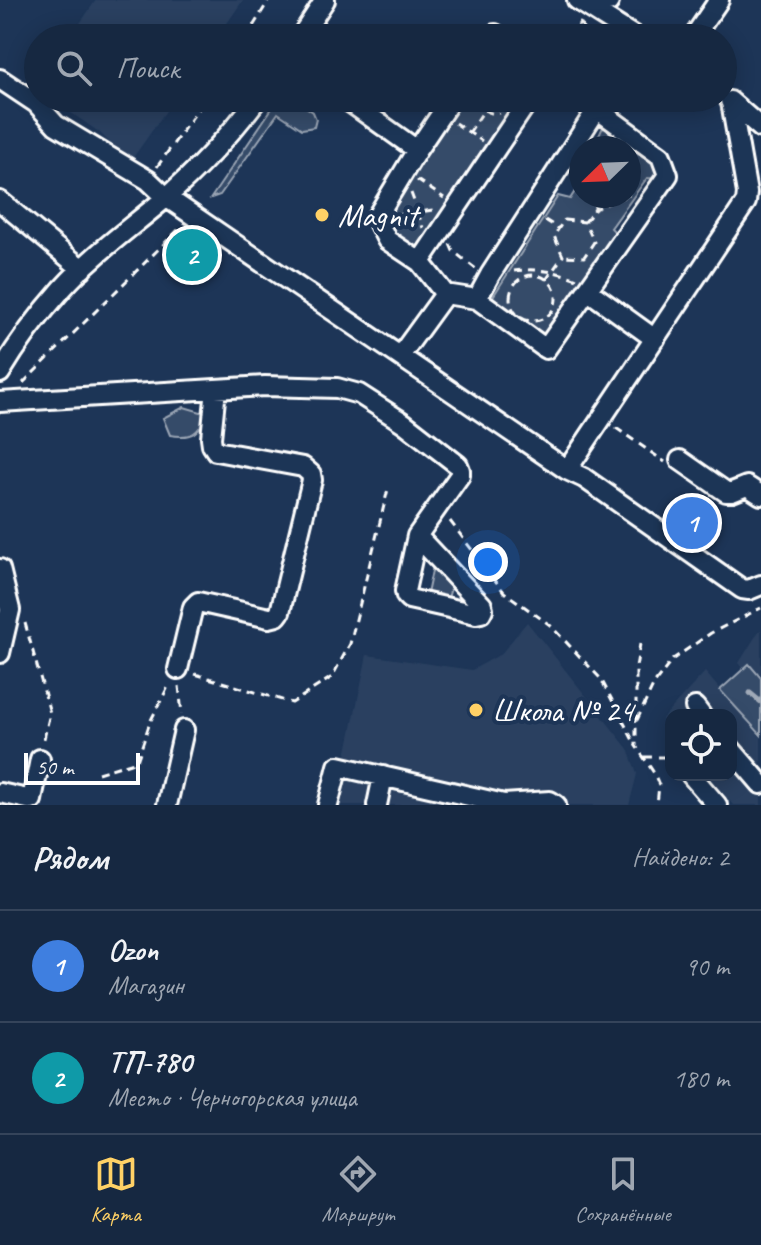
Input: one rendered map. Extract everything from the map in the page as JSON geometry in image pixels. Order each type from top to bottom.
[{"type":"street","points":[[309,24],[325,0]]},
{"type":"street","points":[[577,0],[607,4],[625,24]]},
{"type":"street","points":[[703,24],[719,0]]},
{"type":"street","points":[[0,79],[24,95]]},
{"type":"street","points":[[737,108],[761,128]]},
{"type":"street","points":[[44,112],[56,125],[148,180],[166,197],[567,470],[584,478],[742,589],[749,590],[761,585]]},
{"type":"street","points":[[0,373],[62,289],[166,197],[247,112]]},
{"type":"street","points":[[364,112],[417,150]]},
{"type":"street","points":[[443,112],[376,218],[387,240],[425,255],[445,294]]},
{"type":"street","points":[[425,255],[521,112]]},
{"type":"street","points":[[477,299],[586,112]]},
{"type":"street","points":[[445,294],[477,299],[546,349],[668,175],[661,156],[603,112]]},
{"type":"street","points":[[567,470],[746,202],[747,193],[730,112]]},
{"type":"street","points":[[0,201],[82,269]]},
{"type":"street","points":[[587,290],[655,339]]},
{"type":"street","points":[[400,356],[445,294]]},
{"type":"street","points":[[2,402],[313,386],[359,394],[404,423],[458,465],[460,470],[460,475],[417,536],[406,596],[481,613],[482,605],[417,536]]},
{"type":"street","points":[[178,669],[193,607],[198,602],[269,618],[280,612],[312,480],[311,474],[303,467],[216,451],[211,438],[216,389]]},
{"type":"street","points":[[680,460],[726,492],[747,486],[761,495]]},
{"type":"street","points":[[0,569],[10,610],[0,653]]},
{"type":"street","points":[[167,805],[184,730]]},
{"type":"street","points":[[737,756],[761,784]]},
{"type":"street","points":[[0,793],[32,800],[40,759]]},
{"type":"street","points":[[328,805],[338,766],[504,804],[550,801],[556,805]]},
{"type":"street","points":[[377,805],[383,776]]},
{"type":"street","points":[[696,781],[717,805]]},
{"type":"path","points":[[254,24],[269,0]]},
{"type":"path","points":[[148,180],[196,112]]},
{"type":"path","points":[[452,112],[469,133],[495,150]]},
{"type":"path","points":[[469,133],[483,112]]},
{"type":"path","points":[[404,171],[457,207]]},
{"type":"path","points":[[404,171],[418,212],[425,255]]},
{"type":"path","points":[[376,218],[457,207]]},
{"type":"path","points":[[585,222],[595,209]]},
{"type":"path","points":[[2,402],[183,225],[200,220]]},
{"type":"path","points":[[563,256],[554,236],[564,220],[585,222]]},
{"type":"path","points":[[563,256],[584,257],[588,252],[594,242],[585,222]]},
{"type":"path","points":[[443,228],[453,251],[472,267],[490,275],[526,269],[552,271],[576,278],[587,290]]},
{"type":"path","points":[[546,280],[563,256]]},
{"type":"path","points":[[532,275],[546,280],[555,292],[550,313],[544,318],[530,321],[517,315],[510,301],[513,286],[518,280],[532,275]]},
{"type":"path","points":[[602,418],[665,463],[680,460]]},
{"type":"path","points":[[178,669],[292,703],[332,677],[350,644],[388,489]]},
{"type":"path","points":[[441,501],[451,524],[504,592],[550,625],[601,679],[636,746],[654,773],[659,785],[657,805]]},
{"type":"path","points":[[637,720],[654,684],[673,659],[711,633],[761,608]]},
{"type":"path","points":[[10,610],[26,624],[50,713],[40,759]]},
{"type":"path","points":[[636,746],[636,667],[640,644]]},
{"type":"path","points":[[178,669],[184,730]]},
{"type":"path","points":[[98,773],[137,761],[150,722],[178,669]]},
{"type":"path","points":[[644,757],[665,757]]},
{"type":"shaded area","points":[[96,0],[243,0],[227,24],[80,24]]},
{"type":"shaded area","points":[[70,112],[165,112],[130,162],[99,132]]},
{"type":"shaded area","points":[[269,112],[313,112],[316,119],[314,127],[302,129],[278,113],[220,195],[211,198]]},
{"type":"shaded area","points":[[455,112],[513,112],[421,247],[412,249],[390,236],[385,218],[409,182],[407,174],[412,177]]},
{"type":"shaded area","points":[[613,124],[629,136],[599,136],[602,129]]},
{"type":"shaded area","points":[[641,144],[661,159],[660,179],[647,178],[641,186]]},
{"type":"shaded area","points":[[558,196],[569,199],[569,208],[625,208],[611,228],[620,237],[542,339],[496,308],[492,298]]},
{"type":"shaded area","points":[[184,407],[208,414],[194,433],[170,435],[163,418]]},
{"type":"shaded area","points":[[433,566],[451,588],[448,598],[427,594]]},
{"type":"shaded area","name":"Школа № 24","points":[[527,622],[628,749],[637,774],[629,805],[336,805],[367,655],[472,670],[501,654]]},
{"type":"shaded area","points":[[761,630],[761,690],[739,663]]},
{"type":"shaded area","points":[[749,664],[761,678],[761,735],[720,690]]},
{"type":"shaded area","points":[[705,672],[736,709],[671,709]]},
{"type":"shaded area","points":[[737,710],[761,738],[761,805],[733,805],[713,781],[737,781]]},
{"type":"waterway","points":[[750,693],[761,702]]},
{"type":"place","name":"Magnit","points":[[322,215]]},
{"type":"place","name":"ТП-780","points":[[192,255]]},
{"type":"place","name":"Ozon","points":[[692,523]]},
{"type":"place","name":"Школа № 24","points":[[476,710]]}]
